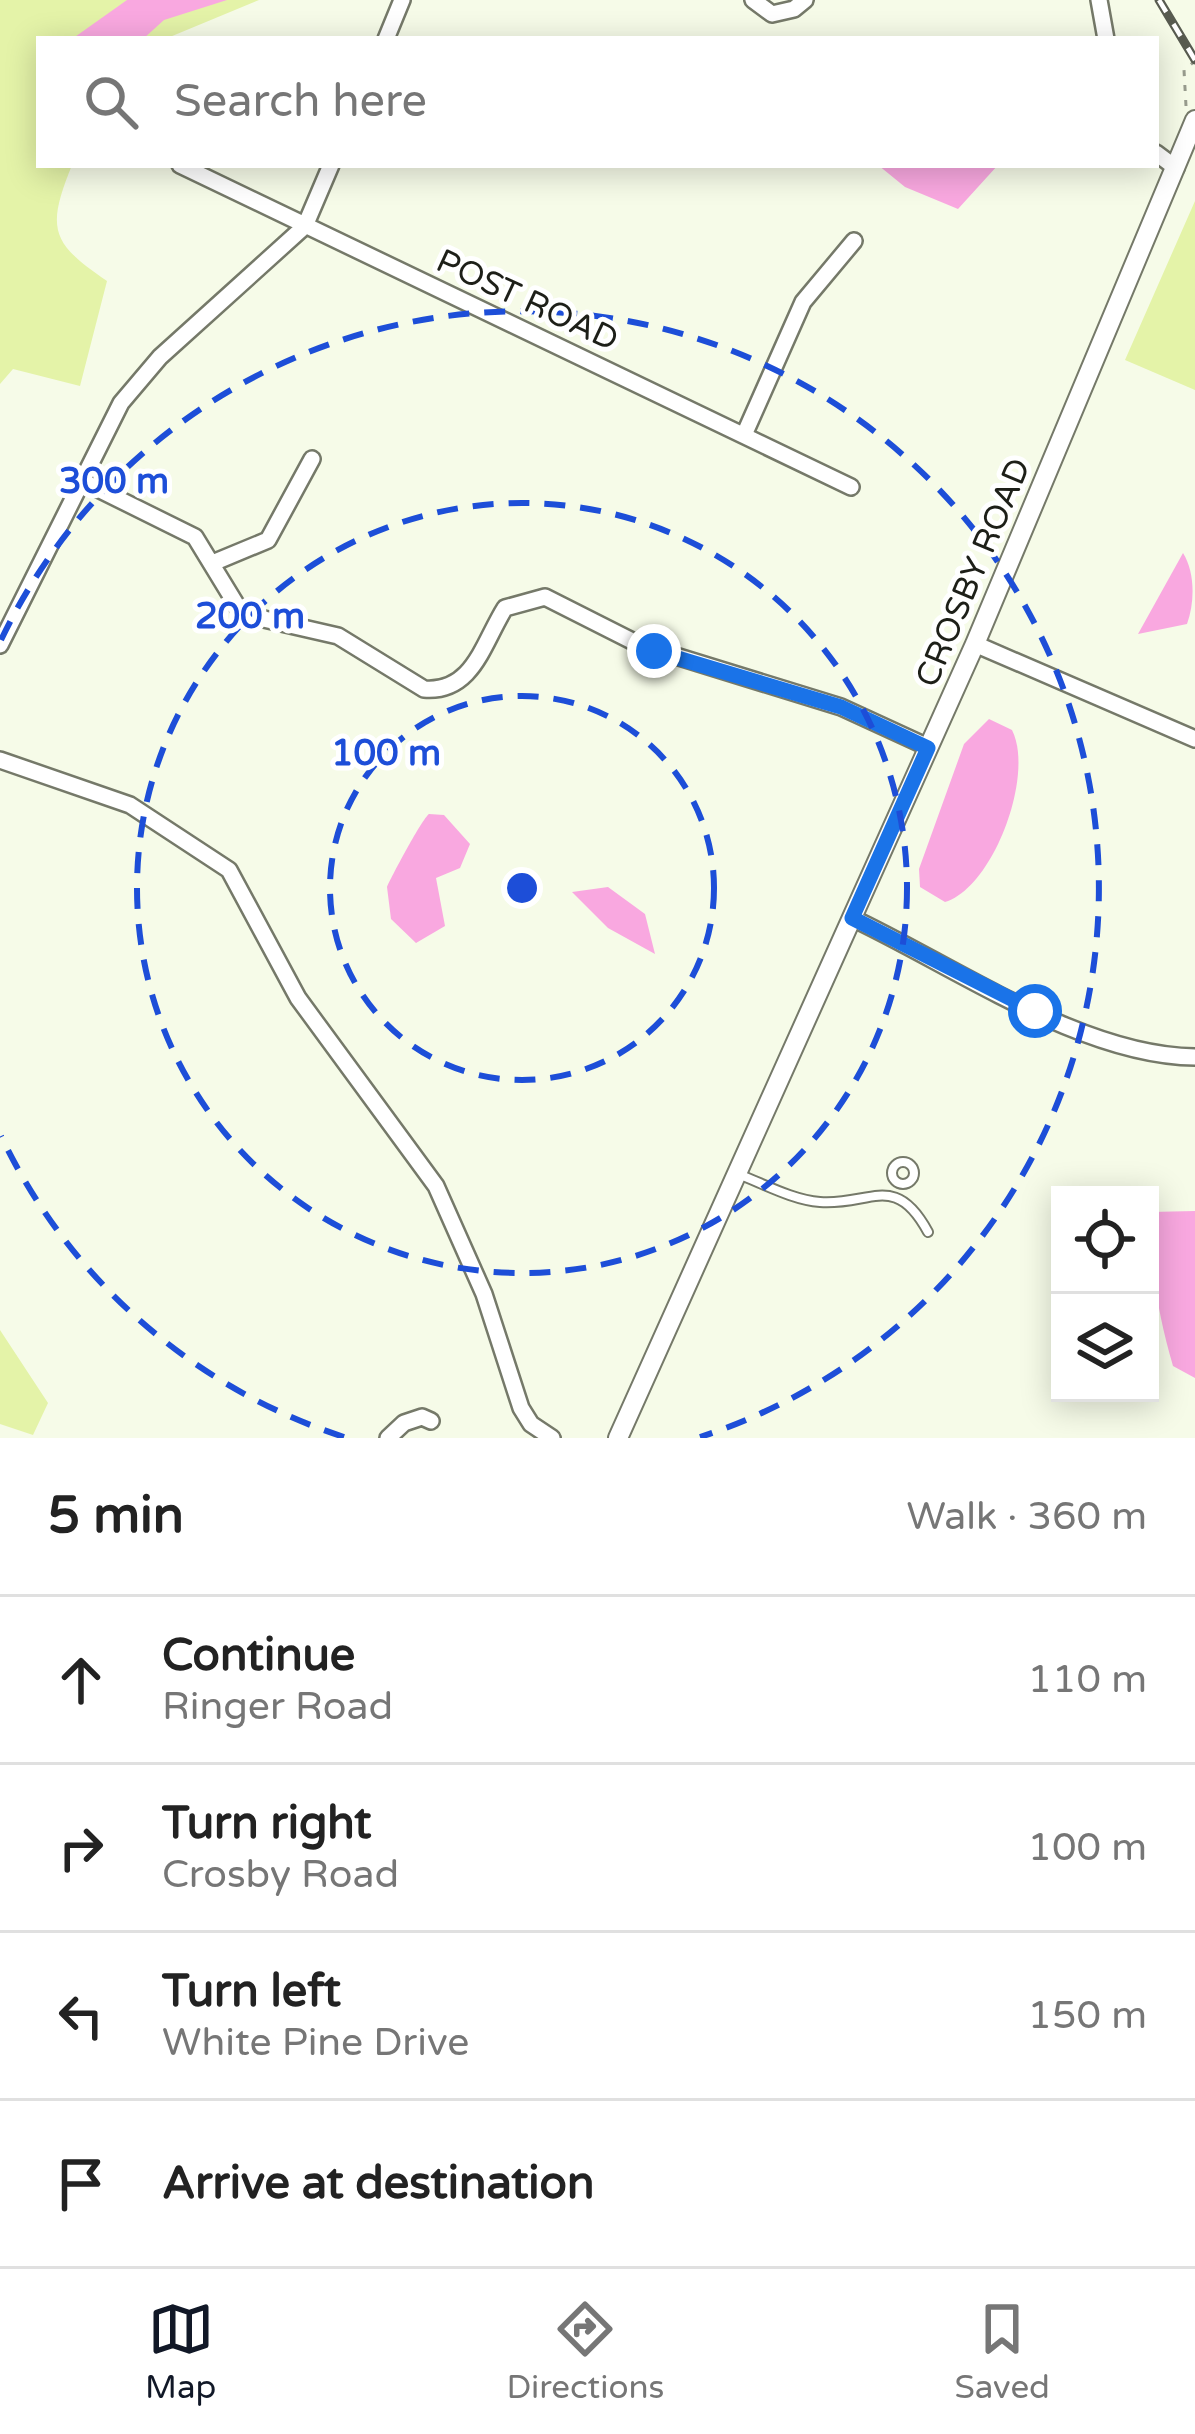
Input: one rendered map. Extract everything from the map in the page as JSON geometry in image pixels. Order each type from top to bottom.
[{"type":"street","points":[[387,36],[402,0]]},
{"type":"street","points":[[752,0],[772,14],[794,9],[805,0]]},
{"type":"street","points":[[1099,0],[1105,36]]},
{"type":"street","name":"CROSBY ROAD","points":[[618,1438],[975,644],[1176,168],[1187,121]]},
{"type":"street","points":[[1159,155],[1176,168]]},
{"type":"street","name":"POST ROAD","points":[[187,168],[851,487]]},
{"type":"street","points":[[0,645],[139,379],[305,226],[331,168]]},
{"type":"street","points":[[744,435],[803,302],[854,241]]},
{"type":"street","points":[[215,562],[268,540],[312,459]]},
{"type":"street","points":[[82,481],[182,529],[215,562],[223,590],[242,614],[338,636],[424,689],[439,690],[466,677],[506,608],[545,597],[640,645],[841,707],[928,748]]},
{"type":"street","points":[[975,644],[1195,739]]},
{"type":"street","points":[[0,760],[130,806],[229,870],[298,998],[436,1186],[466,1246],[521,1408],[552,1438]]},
{"type":"street","points":[[852,918],[1069,1027],[1140,1050],[1195,1057]]},
{"type":"street","points":[[388,1438],[404,1423],[422,1417],[431,1421]]},
{"type":"lane","points":[[737,1174],[818,1202],[868,1194],[893,1196],[917,1213],[928,1232]]},
{"type":"lane","points":[[893,1196],[898,1184]]},
{"type":"path","points":[[1187,121],[1184,70],[1195,61]]},
{"type":"green space","points":[[0,0],[259,0],[172,36],[36,36],[36,168],[71,168],[59,205],[59,233],[74,256],[107,281],[80,386],[13,369],[0,384]]},
{"type":"green space","points":[[1195,201],[1195,390],[1125,360]]},
{"type":"green space","points":[[0,1330],[48,1403],[33,1435],[0,1424]]},
{"type":"shaded area","points":[[127,0],[227,0],[164,20],[146,36],[76,36]]},
{"type":"shaded area","points":[[882,168],[995,168],[958,209],[905,187]]},
{"type":"shaded area","points":[[1183,553],[1192,587],[1187,624],[1138,634]]},
{"type":"shaded area","points":[[989,719],[1012,730],[1018,750],[1014,801],[979,876],[945,902],[920,887],[919,869],[964,744]]},
{"type":"shaded area","points":[[429,814],[444,815],[470,844],[460,868],[436,878],[445,926],[416,943],[391,919],[387,887]]},
{"type":"shaded area","points":[[608,887],[645,914],[655,954],[608,928],[572,892]]},
{"type":"shaded area","points":[[1195,1211],[1195,1378],[1173,1366],[1159,1309],[1159,1212]]},
{"type":"railway","points":[[1159,0],[1195,60]]},
{"type":"route","points":[[654,651],[841,707],[928,748],[852,918],[1035,1011]]}]
